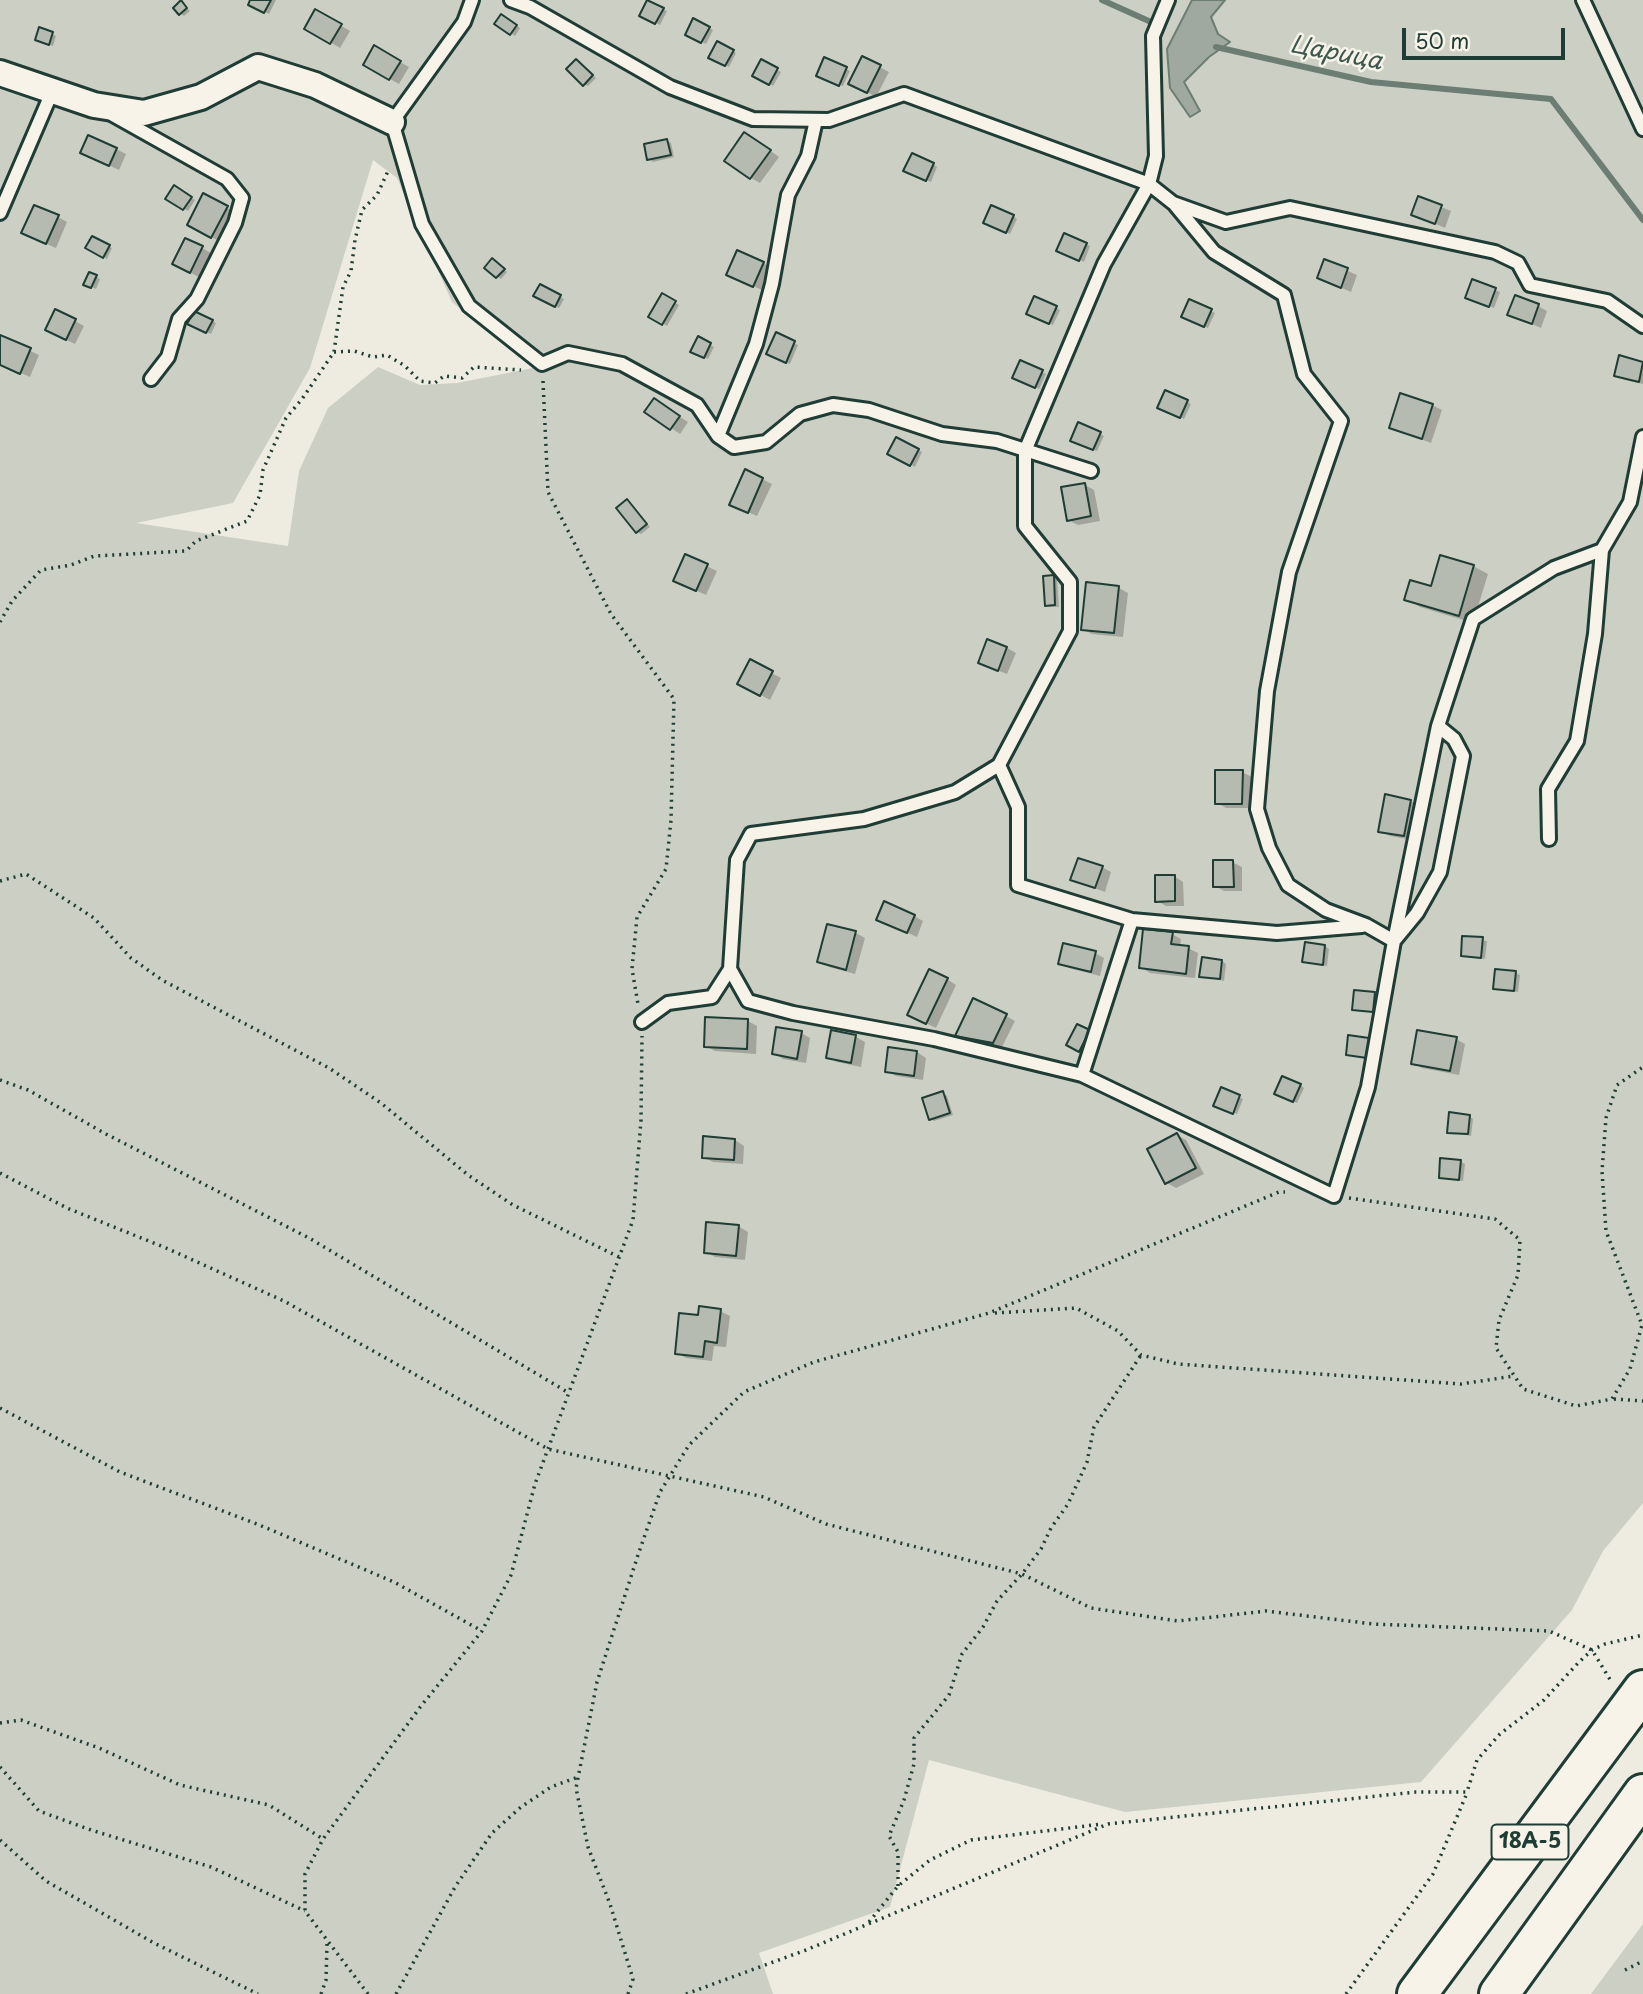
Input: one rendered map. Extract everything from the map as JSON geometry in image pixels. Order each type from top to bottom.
[{"type":"highway","name":"18А-5","points":[[1417,1994],[1636,1700]]},
{"type":"highway","name":"18А-5","points":[[1499,1994],[1643,1794]]},
{"type":"street","points":[[0,73],[94,105],[144,113],[201,97],[258,67],[315,85],[392,122]]},
{"type":"lane","points":[[472,0],[464,22],[392,122],[422,224],[469,306],[542,364],[568,353],[622,365],[697,405],[718,436],[734,447],[766,442],[800,414],[832,405],[869,410],[942,435],[997,441],[1091,471]]},
{"type":"lane","points":[[511,0],[530,7],[670,88],[753,119],[829,120],[904,94],[1149,184],[1173,203],[1214,252],[1284,295],[1304,374],[1341,421],[1289,572],[1267,691],[1257,809],[1269,848],[1288,885],[1326,910],[1366,925],[1394,940]]},
{"type":"lane","points":[[642,1022],[668,1003],[712,997],[730,969],[737,860],[751,834],[864,819],[955,792],[999,765],[1070,632],[1070,582],[1025,526],[1025,451],[1104,264],[1149,184],[1156,156],[1153,36],[1168,0]]},
{"type":"lane","points":[[1583,0],[1643,129]]},
{"type":"lane","points":[[0,213],[52,92]]},
{"type":"lane","points":[[94,105],[227,179],[242,198],[236,223],[197,299],[179,320],[169,357],[151,379]]},
{"type":"lane","points":[[718,436],[756,344],[772,284],[788,195],[808,156],[816,120]]},
{"type":"lane","points":[[1173,203],[1226,222],[1290,208],[1495,252],[1518,263],[1530,285],[1607,301],[1643,326]]},
{"type":"lane","points":[[1549,839],[1548,789],[1577,741],[1595,634],[1601,550],[1630,502],[1641,462],[1643,437]]},
{"type":"lane","points":[[730,969],[748,1001],[793,1013],[934,1040],[1082,1075],[1335,1196],[1368,1087],[1394,940],[1438,726],[1473,620],[1554,568],[1601,550]]},
{"type":"lane","points":[[1394,940],[1417,913],[1440,872],[1463,757],[1454,739],[1438,726]]},
{"type":"lane","points":[[999,765],[1018,807],[1018,885],[1132,920],[1277,933],[1366,925]]},
{"type":"lane","points":[[1082,1075],[1132,920]]},
{"type":"path","points":[[0,622],[12,601],[41,570],[71,565],[94,556],[186,551],[196,541],[247,521],[260,495],[263,470],[286,418],[334,352],[343,286],[351,271],[362,210],[377,195],[385,175],[401,156]]},
{"type":"path","points":[[305,1911],[305,1874],[323,1839],[421,1706],[482,1631],[511,1575],[535,1484],[633,1220],[641,1120],[642,1022],[632,969],[637,917],[666,869],[671,820],[674,699],[611,614],[548,492],[542,364],[512,371],[474,367],[462,378],[444,376],[435,383],[420,381],[405,366],[387,355],[373,357],[354,351],[334,352]]},
{"type":"path","points":[[0,881],[26,874],[94,918],[131,958],[162,980],[329,1068],[381,1103],[468,1175],[513,1205],[620,1257]]},
{"type":"path","points":[[1612,1399],[1630,1368],[1642,1325],[1606,1231],[1602,1171],[1606,1118],[1617,1085],[1643,1067]]},
{"type":"path","points":[[0,1080],[28,1090],[106,1134],[309,1238],[569,1393]]},
{"type":"path","points":[[0,1174],[67,1209],[166,1248],[284,1301],[548,1449],[764,1497],[826,1524],[1023,1574],[1091,1608],[1178,1621],[1266,1611],[1373,1624],[1549,1631],[1592,1650],[1636,1700]]},
{"type":"path","points":[[628,1994],[633,1979],[610,1903],[588,1847],[576,1788],[597,1682],[660,1492],[689,1445],[744,1392],[814,1362],[989,1313],[1279,1192],[1335,1196],[1495,1219],[1520,1240],[1518,1275],[1499,1320],[1496,1348],[1522,1389],[1576,1406],[1612,1399],[1643,1401]]},
{"type":"path","points":[[989,1313],[1076,1308],[1118,1331],[1141,1355],[1178,1364],[1461,1384],[1514,1376]]},
{"type":"path","points":[[898,1886],[898,1852],[889,1836],[904,1800],[914,1764],[914,1738],[949,1695],[962,1654],[983,1627],[998,1601],[1023,1574],[1068,1504],[1087,1462],[1094,1427],[1141,1355]]},
{"type":"path","points":[[0,1408],[120,1472],[257,1524],[394,1582],[482,1631]]},
{"type":"path","points":[[1346,1994],[1433,1874],[1467,1792],[1477,1760],[1500,1734],[1544,1700],[1592,1650],[1643,1635]]},
{"type":"path","points":[[0,1723],[21,1720],[99,1748],[180,1785],[269,1805],[323,1839]]},
{"type":"path","points":[[0,1767],[39,1811],[211,1867],[305,1911],[368,1994]]},
{"type":"path","points":[[396,1994],[455,1887],[492,1833],[521,1807],[551,1787],[579,1777]]},
{"type":"path","points":[[868,1924],[898,1886],[930,1860],[971,1840],[1416,1791],[1467,1792]]},
{"type":"path","points":[[686,1994],[806,1950],[1108,1824]]},
{"type":"path","points":[[0,1840],[46,1881],[155,1942],[258,1994]]},
{"type":"path","points":[[321,1994],[326,1980],[327,1942]]},
{"type":"path","points":[[1625,1970],[1643,1961]]},
{"type":"shaded area","points":[[0,0],[1643,0],[1643,1503],[1603,1551],[1572,1610],[1421,1782],[1125,1812],[929,1760],[890,1907],[759,1953],[773,1994],[0,1994]],"holes":[[[373,160],[397,178],[452,302],[533,368],[457,383],[420,385],[378,367],[328,408],[299,471],[288,546],[136,523],[233,503],[310,368]]]},
{"type":"shaded area","points":[[1192,0],[1225,0],[1211,17],[1218,34],[1230,42],[1209,57],[1184,82],[1200,111],[1190,117],[1170,88],[1167,49]]},
{"type":"shaded area","points":[[1643,1924],[1643,1994],[1591,1994]]},
{"type":"building","points":[[181,0],[187,8],[179,15],[173,8]]},
{"type":"building","points":[[250,0],[271,0],[264,13],[248,5]]},
{"type":"building","points":[[647,0],[664,8],[655,24],[639,16]]},
{"type":"building","points":[[315,9],[342,24],[330,44],[304,29]]},
{"type":"building","points":[[501,14],[517,25],[510,35],[494,24]]},
{"type":"building","points":[[693,18],[710,27],[701,43],[685,35]]},
{"type":"building","points":[[39,27],[53,32],[49,45],[35,40]]},
{"type":"building","points":[[717,41],[734,50],[725,66],[708,58]]},
{"type":"building","points":[[374,45],[401,61],[389,80],[363,65]]},
{"type":"building","points":[[862,56],[881,65],[867,93],[848,84]]},
{"type":"building","points":[[824,57],[847,67],[839,86],[816,76]]},
{"type":"building","points":[[576,59],[593,75],[583,86],[566,69]]},
{"type":"building","points":[[761,59],[778,68],[769,85],[752,76]]},
{"type":"building","points":[[744,132],[771,150],[750,179],[724,161]]},
{"type":"building","points":[[88,135],[117,148],[109,166],[80,153]]},
{"type":"building","points":[[667,139],[671,155],[647,160],[644,144]]},
{"type":"building","points":[[912,153],[934,163],[926,181],[903,171]]},
{"type":"building","points":[[174,185],[192,197],[183,210],[165,199]]},
{"type":"building","points":[[203,193],[228,206],[211,238],[187,225]]},
{"type":"building","points":[[1418,196],[1442,205],[1435,224],[1411,215]]},
{"type":"building","points":[[34,205],[59,215],[46,244],[21,233]]},
{"type":"building","points":[[991,205],[1014,215],[1006,233],[983,223]]},
{"type":"building","points":[[1064,233],[1087,243],[1079,261],[1056,251]]},
{"type":"building","points":[[92,236],[110,245],[103,258],[85,248]]},
{"type":"building","points":[[185,238],[203,246],[190,273],[172,264]]},
{"type":"building","points":[[737,250],[764,262],[753,287],[726,275]]},
{"type":"building","points":[[492,258],[505,269],[496,278],[484,268]]},
{"type":"building","points":[[1324,259],[1348,268],[1341,288],[1317,278]]},
{"type":"building","points":[[89,272],[97,275],[91,288],[83,285]]},
{"type":"building","points":[[1472,279],[1496,288],[1489,307],[1465,298]]},
{"type":"building","points":[[540,284],[561,295],[555,307],[533,296]]},
{"type":"building","points":[[662,293],[676,301],[662,325],[648,317]]},
{"type":"building","points":[[1515,295],[1539,304],[1532,324],[1507,315]]},
{"type":"building","points":[[1034,296],[1057,306],[1049,324],[1026,314]]},
{"type":"building","points":[[1189,299],[1212,309],[1204,327],[1181,317]]},
{"type":"building","points":[[55,309],[76,319],[66,340],[45,330]]},
{"type":"building","points":[[194,311],[213,320],[206,333],[187,324]]},
{"type":"building","points":[[776,332],[795,341],[786,363],[766,354]]},
{"type":"building","points":[[0,335],[31,348],[20,374],[0,365]]},
{"type":"building","points":[[698,336],[711,343],[704,358],[690,352]]},
{"type":"building","points":[[1619,355],[1643,362],[1639,382],[1614,376]]},
{"type":"building","points":[[1020,360],[1043,370],[1035,388],[1012,378]]},
{"type":"building","points":[[1165,390],[1188,400],[1180,418],[1157,408]]},
{"type":"building","points":[[1400,393],[1433,404],[1422,439],[1389,428]]},
{"type":"building","points":[[654,398],[680,416],[670,430],[644,412]]},
{"type":"building","points":[[1078,422],[1101,432],[1093,450],[1070,441]]},
{"type":"building","points":[[896,437],[919,449],[910,466],[887,454]]},
{"type":"building","points":[[745,469],[763,478],[748,513],[729,505]]},
{"type":"building","points":[[1085,483],[1091,516],[1067,521],[1061,487]]},
{"type":"building","points":[[627,499],[647,524],[636,533],[616,508]]},
{"type":"building","points":[[685,554],[708,564],[696,591],[673,581]]},
{"type":"building","points":[[1440,555],[1474,565],[1459,616],[1404,600],[1410,580],[1431,586]]},
{"type":"building","points":[[1054,575],[1055,605],[1045,606],[1043,576]]},
{"type":"building","points":[[1086,582],[1119,586],[1114,633],[1081,630]]},
{"type":"building","points":[[987,639],[1007,647],[998,671],[978,663]]},
{"type":"building","points":[[750,659],[773,671],[760,696],[737,684]]},
{"type":"building","points":[[1215,770],[1243,770],[1242,804],[1215,804]]},
{"type":"building","points":[[1385,794],[1411,800],[1404,836],[1378,832]]},
{"type":"building","points":[[1078,858],[1103,866],[1095,888],[1070,880]]},
{"type":"building","points":[[1213,860],[1233,860],[1234,887],[1213,887]]},
{"type":"building","points":[[1155,875],[1175,875],[1175,901],[1155,902]]},
{"type":"building","points":[[884,901],[915,915],[907,933],[876,920]]},
{"type":"building","points":[[827,924],[856,931],[846,970],[817,962]]},
{"type":"building","points":[[1143,929],[1173,932],[1171,944],[1189,946],[1186,974],[1139,968]]},
{"type":"building","points":[[1462,936],[1483,937],[1481,958],[1461,956]]},
{"type":"building","points":[[1305,942],[1325,945],[1323,965],[1302,962]]},
{"type":"building","points":[[1063,943],[1096,951],[1091,972],[1058,964]]},
{"type":"building","points":[[1202,957],[1222,960],[1220,979],[1199,977]]},
{"type":"building","points":[[929,969],[948,978],[926,1024],[907,1015]]},
{"type":"building","points":[[1495,969],[1516,971],[1514,991],[1493,989]]},
{"type":"building","points":[[1354,990],[1375,992],[1373,1012],[1352,1010]]},
{"type":"building","points":[[973,998],[1007,1014],[993,1043],[955,1036]]},
{"type":"building","points":[[705,1017],[748,1019],[747,1049],[704,1047]]},
{"type":"building","points":[[1077,1024],[1090,1030],[1079,1052],[1066,1045]]},
{"type":"building","points":[[776,1027],[802,1031],[797,1059],[772,1054]]},
{"type":"building","points":[[831,1030],[856,1035],[851,1063],[826,1058]]},
{"type":"building","points":[[1417,1030],[1457,1037],[1450,1071],[1411,1064]]},
{"type":"building","points":[[1348,1035],[1369,1038],[1367,1058],[1346,1055]]},
{"type":"building","points":[[888,1047],[917,1051],[914,1076],[885,1072]]},
{"type":"building","points":[[1282,1076],[1301,1084],[1293,1102],[1274,1094]]},
{"type":"building","points":[[1221,1087],[1240,1095],[1233,1114],[1213,1106]]},
{"type":"building","points":[[943,1091],[950,1113],[929,1120],[922,1098]]},
{"type":"building","points":[[1449,1112],[1470,1115],[1468,1134],[1447,1133]]},
{"type":"building","points":[[1177,1133],[1196,1168],[1165,1184],[1147,1149]]},
{"type":"building","points":[[703,1136],[735,1139],[734,1160],[702,1158]]},
{"type":"building","points":[[1440,1158],[1461,1160],[1459,1180],[1439,1178]]},
{"type":"building","points":[[706,1222],[739,1225],[736,1256],[704,1253]]},
{"type":"building","points":[[699,1306],[721,1309],[717,1343],[705,1341],[703,1357],[675,1354],[679,1313],[698,1315]]},
{"type":"waterway","name":"Царица","points":[[1102,0],[1151,22]]},
{"type":"waterway","name":"Царица","points":[[1216,47],[1371,82],[1551,99],[1643,220]]}]
